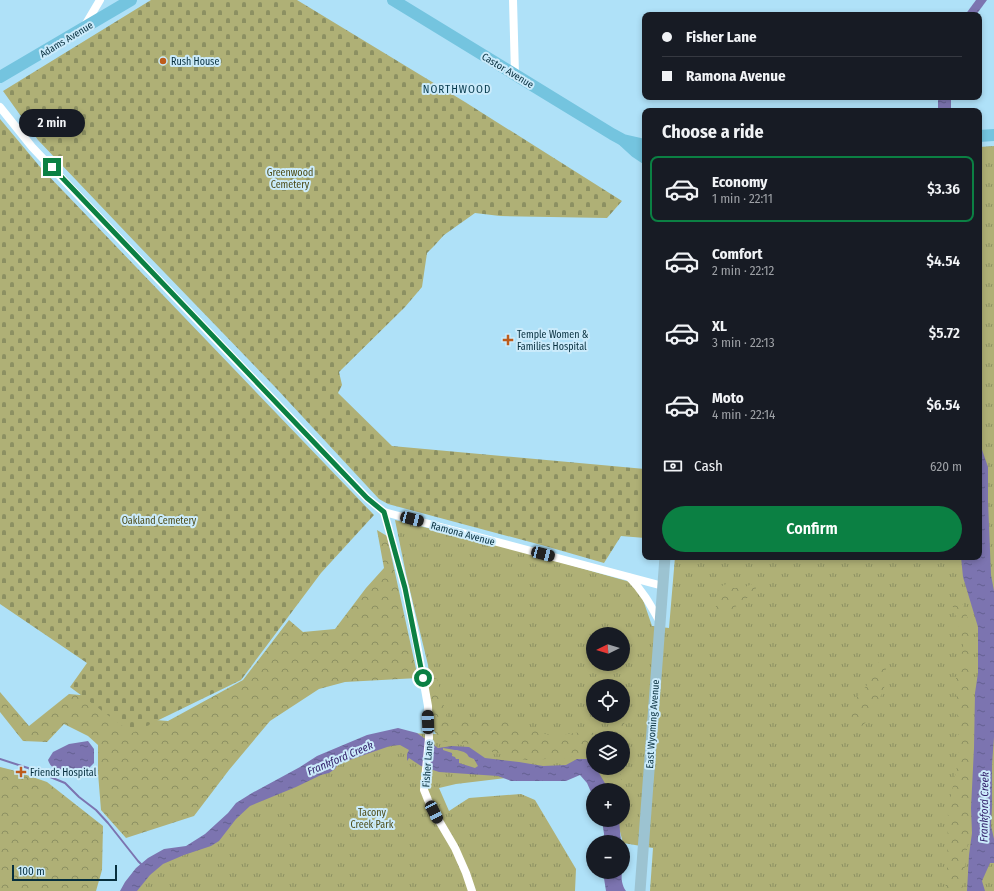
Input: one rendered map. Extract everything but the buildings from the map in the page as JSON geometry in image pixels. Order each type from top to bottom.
[{"type":"main road","name":"Adams Avenue","points":[[0,77],[131,0]]},
{"type":"main road","name":"Castor Avenue","points":[[393,0],[623,140],[642,156]]},
{"type":"main road","points":[[982,136],[994,135]]},
{"type":"main road","name":"Castor Avenue","points":[[623,140],[642,144]]},
{"type":"street","points":[[82,29],[100,0]]},
{"type":"street","points":[[513,0],[515,74]]},
{"type":"street","name":"Ramona Avenue","points":[[0,107],[32,147],[367,498],[384,512],[663,586]]},
{"type":"street","name":"Fisher Lane","points":[[384,512],[405,588],[428,706],[429,738],[424,790],[438,820],[455,848],[466,872],[472,891]]},
{"type":"street","name":"East Wyoming Avenue","points":[[640,891],[665,560]]},
{"type":"street","points":[[630,577],[647,598],[660,622]]},
{"type":"green space","name":"Greenwood Cemetery","points":[[151,0],[297,0],[465,102],[622,201],[607,218],[500,216],[475,213],[444,235],[427,253],[422,287],[405,307],[339,372],[342,385],[338,393],[392,446],[642,469],[642,538],[621,536],[604,563],[388,504],[379,499],[276,388],[38,140],[3,91]]},
{"type":"green space","name":"Oakland Cemetery","points":[[0,119],[41,168],[374,515],[321,573],[241,680],[132,733],[70,687],[87,663],[0,604]]},
{"type":"green space","name":"Tacony Creek Park","points":[[994,146],[994,891],[650,891],[653,848],[630,844],[630,835],[621,835],[619,827],[630,827],[630,783],[597,783],[587,775],[630,775],[630,731],[586,731],[586,774],[580,769],[456,784],[439,788],[449,811],[469,798],[521,794],[535,800],[576,869],[575,891],[127,891],[133,876],[199,843],[237,805],[400,733],[437,734],[428,665],[406,574],[395,520],[521,551],[630,582],[641,594],[652,626],[669,628],[675,560],[982,560],[982,147]]},
{"type":"green space","points":[[377,530],[387,536],[418,678],[345,682],[319,689],[270,721],[229,770],[194,816],[126,838],[101,810],[98,773],[98,745],[88,736],[64,724],[47,742],[23,741],[0,712],[0,692],[29,726],[69,694],[103,697],[130,718],[168,721],[243,680],[289,620],[303,632],[335,629],[366,588],[384,568]]},
{"type":"green space","points":[[762,580],[751,595],[726,614],[715,612],[719,587],[729,583],[734,588],[745,587]]},
{"type":"green space","points":[[960,597],[971,627],[971,817],[962,891],[945,891],[947,873],[948,810],[959,757],[956,679],[964,643],[951,601]]},
{"type":"green space","points":[[887,657],[884,689],[870,718],[859,729],[851,726],[852,703],[867,685],[879,662]]},
{"type":"green space","points":[[426,674],[437,679],[447,718],[497,719],[552,736],[586,732],[586,754],[566,758],[526,760],[440,741],[433,729]]},
{"type":"green space","points":[[611,723],[624,723],[624,731],[609,730]]},
{"type":"green space","points":[[0,767],[47,782],[103,826],[102,870],[96,891],[0,891]]},
{"type":"green space","points":[[606,775],[620,775],[623,783],[610,783]]},
{"type":"water","points":[[976,0],[987,0],[978,12],[967,12]]},
{"type":"water","points":[[938,100],[951,100],[951,108],[938,108]]},
{"type":"water","name":"Frankford Creek","points":[[982,450],[988,467],[991,575],[994,591],[994,737],[991,826],[994,839],[994,863],[990,863],[982,881],[985,891],[967,891],[972,833],[971,808],[975,693],[978,673],[978,627],[963,577],[961,560],[982,560]]},
{"type":"water","name":"Frankford Creek","points":[[398,728],[417,733],[438,748],[452,746],[469,747],[485,758],[543,766],[566,765],[577,759],[586,759],[586,775],[600,775],[605,783],[587,783],[580,775],[566,781],[511,781],[498,776],[439,772],[421,766],[409,758],[407,761],[407,754],[409,750],[400,745],[390,746],[338,764],[335,769],[329,773],[321,775],[250,806],[236,819],[219,841],[211,846],[163,864],[150,875],[137,891],[120,891],[136,868],[148,858],[164,849],[186,846],[205,834],[228,813],[236,803],[317,756],[367,735]],"holes":[[[443,748],[464,752],[469,757],[474,759],[478,766],[475,768],[459,763],[459,759],[456,759],[452,756],[452,753],[443,750]]]},
{"type":"water","points":[[88,741],[94,749],[94,763],[83,774],[71,777],[57,771],[49,763],[48,760],[53,752],[69,744]]},
{"type":"water","points":[[603,827],[620,827],[620,835],[604,834]]},
{"type":"water","points":[[604,879],[622,879],[626,891],[606,891]]},
{"type":"waterway","points":[[0,759],[28,768],[65,783],[79,797],[96,810],[142,865]]},
{"type":"place","name":"Rush House","points":[[163,61]]},
{"type":"place","name":"Temple Women & Families Hospital","points":[[508,340]]},
{"type":"place","name":"Friends Hospital","points":[[21,772]]},
{"type":"district","name":"NORTHWOOD","points":[[457,89]]},
{"type":"route","points":[[52,167],[367,498],[384,512],[405,588],[423,678]]}]
